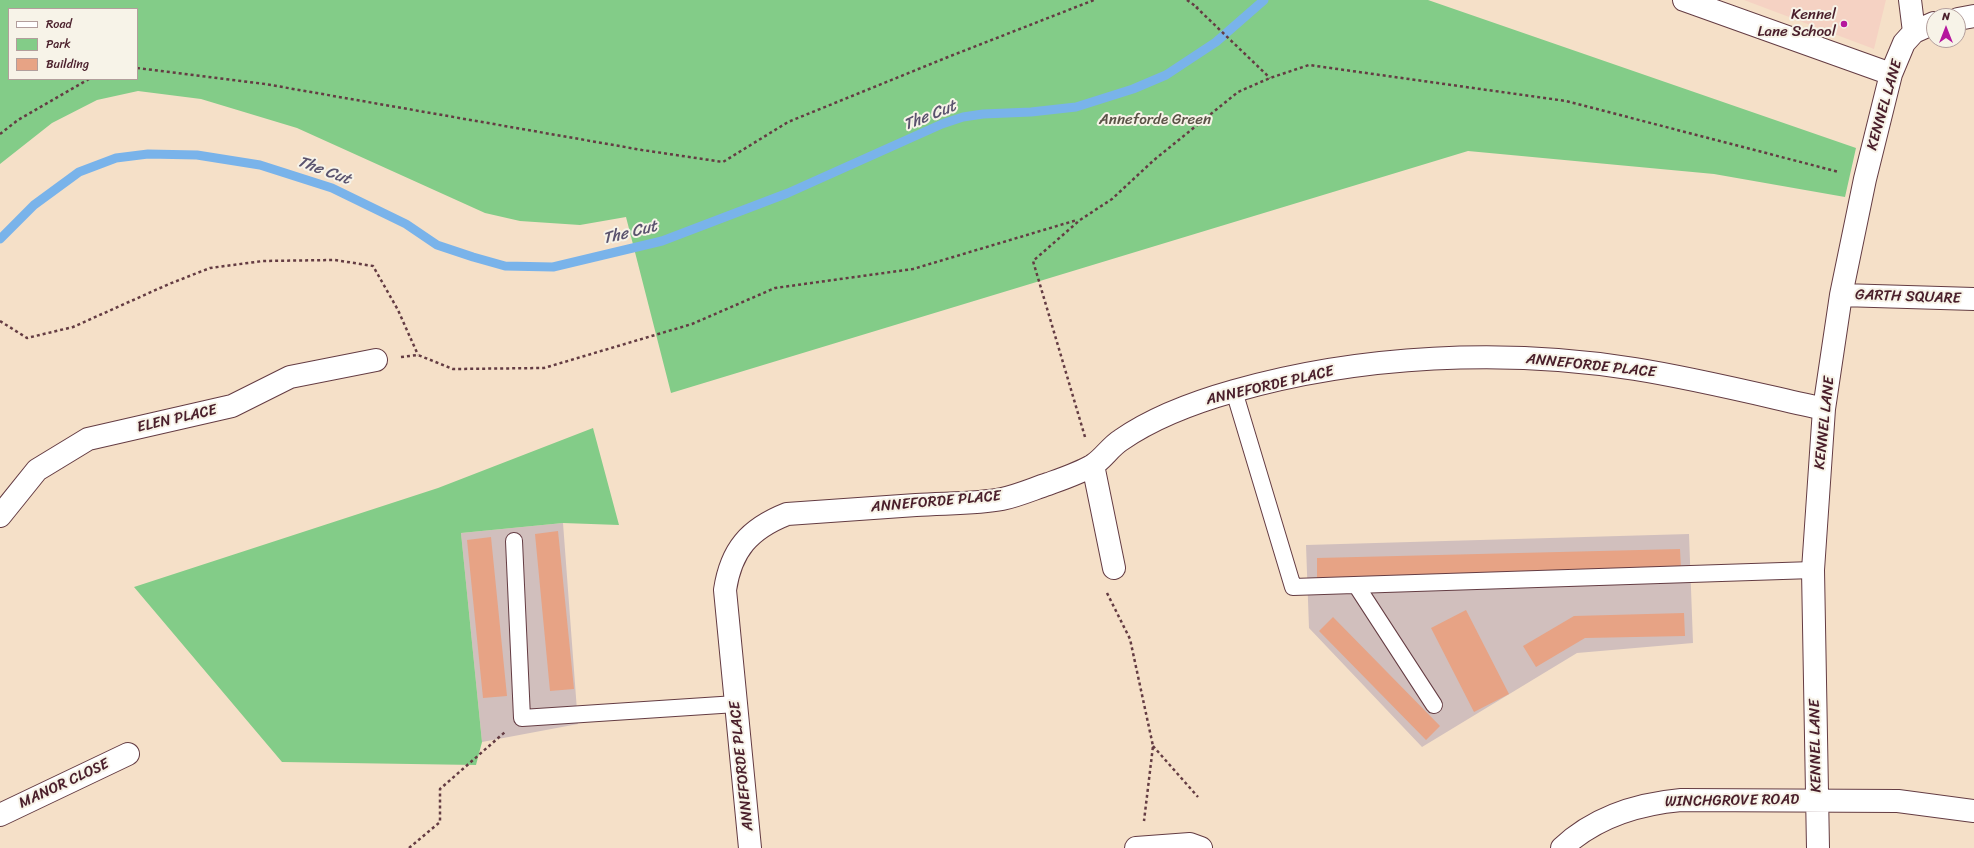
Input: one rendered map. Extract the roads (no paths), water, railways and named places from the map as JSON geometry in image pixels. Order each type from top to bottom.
[{"type":"street","points":[[1684,0],[1891,74]]},
{"type":"street","points":[[1910,0],[1914,32]]},
{"type":"street","name":"KENNEL LANE","points":[[1818,848],[1813,570],[1824,409],[1841,295],[1865,179],[1891,74],[1904,42],[1914,32],[1926,27]]},
{"type":"street","name":"GARTH SQUARE","points":[[1841,295],[1974,299]]},
{"type":"street","name":"ANNEFORDE PLACE","points":[[750,848],[725,590],[727,573],[743,542],[755,530],[770,521],[787,514],[1002,499],[1048,484],[1093,465],[1120,441],[1152,422],[1190,406],[1234,391],[1289,378],[1393,362],[1456,358],[1513,358],[1632,368],[1691,379],[1824,409]]},
{"type":"street","name":"ELEN PLACE","points":[[0,516],[37,470],[88,439],[232,406],[290,377],[376,360]]},
{"type":"street","points":[[1093,465],[1114,568]]},
{"type":"street","name":"MANOR CLOSE","points":[[0,815],[128,754]]},
{"type":"street","name":"WINCHGROVE ROAD","points":[[1562,848],[1588,828],[1610,817],[1632,808],[1656,802],[1681,800],[1898,801],[1974,811]]},
{"type":"street","points":[[1138,848],[1190,844],[1201,848]]},
{"type":"lane","points":[[1234,391],[1293,587],[1813,570]]},
{"type":"lane","points":[[514,541],[522,718],[736,704]]},
{"type":"lane","points":[[1356,586],[1434,705]]},
{"type":"waterway","name":"The Cut","points":[[0,239],[34,205],[79,172],[116,158],[148,154],[197,155],[260,165],[332,188],[406,224],[437,245],[473,257],[505,266],[553,267],[662,241],[788,193],[942,124],[963,117],[983,114],[1031,112],[1076,107],[1133,89],[1166,75],[1216,42],[1264,0]]},
{"type":"place","name":"Kennel Lane School","points":[[1844,24]]},
{"type":"park label","name":"Anneforde Green","points":[[1155,120]]}]
